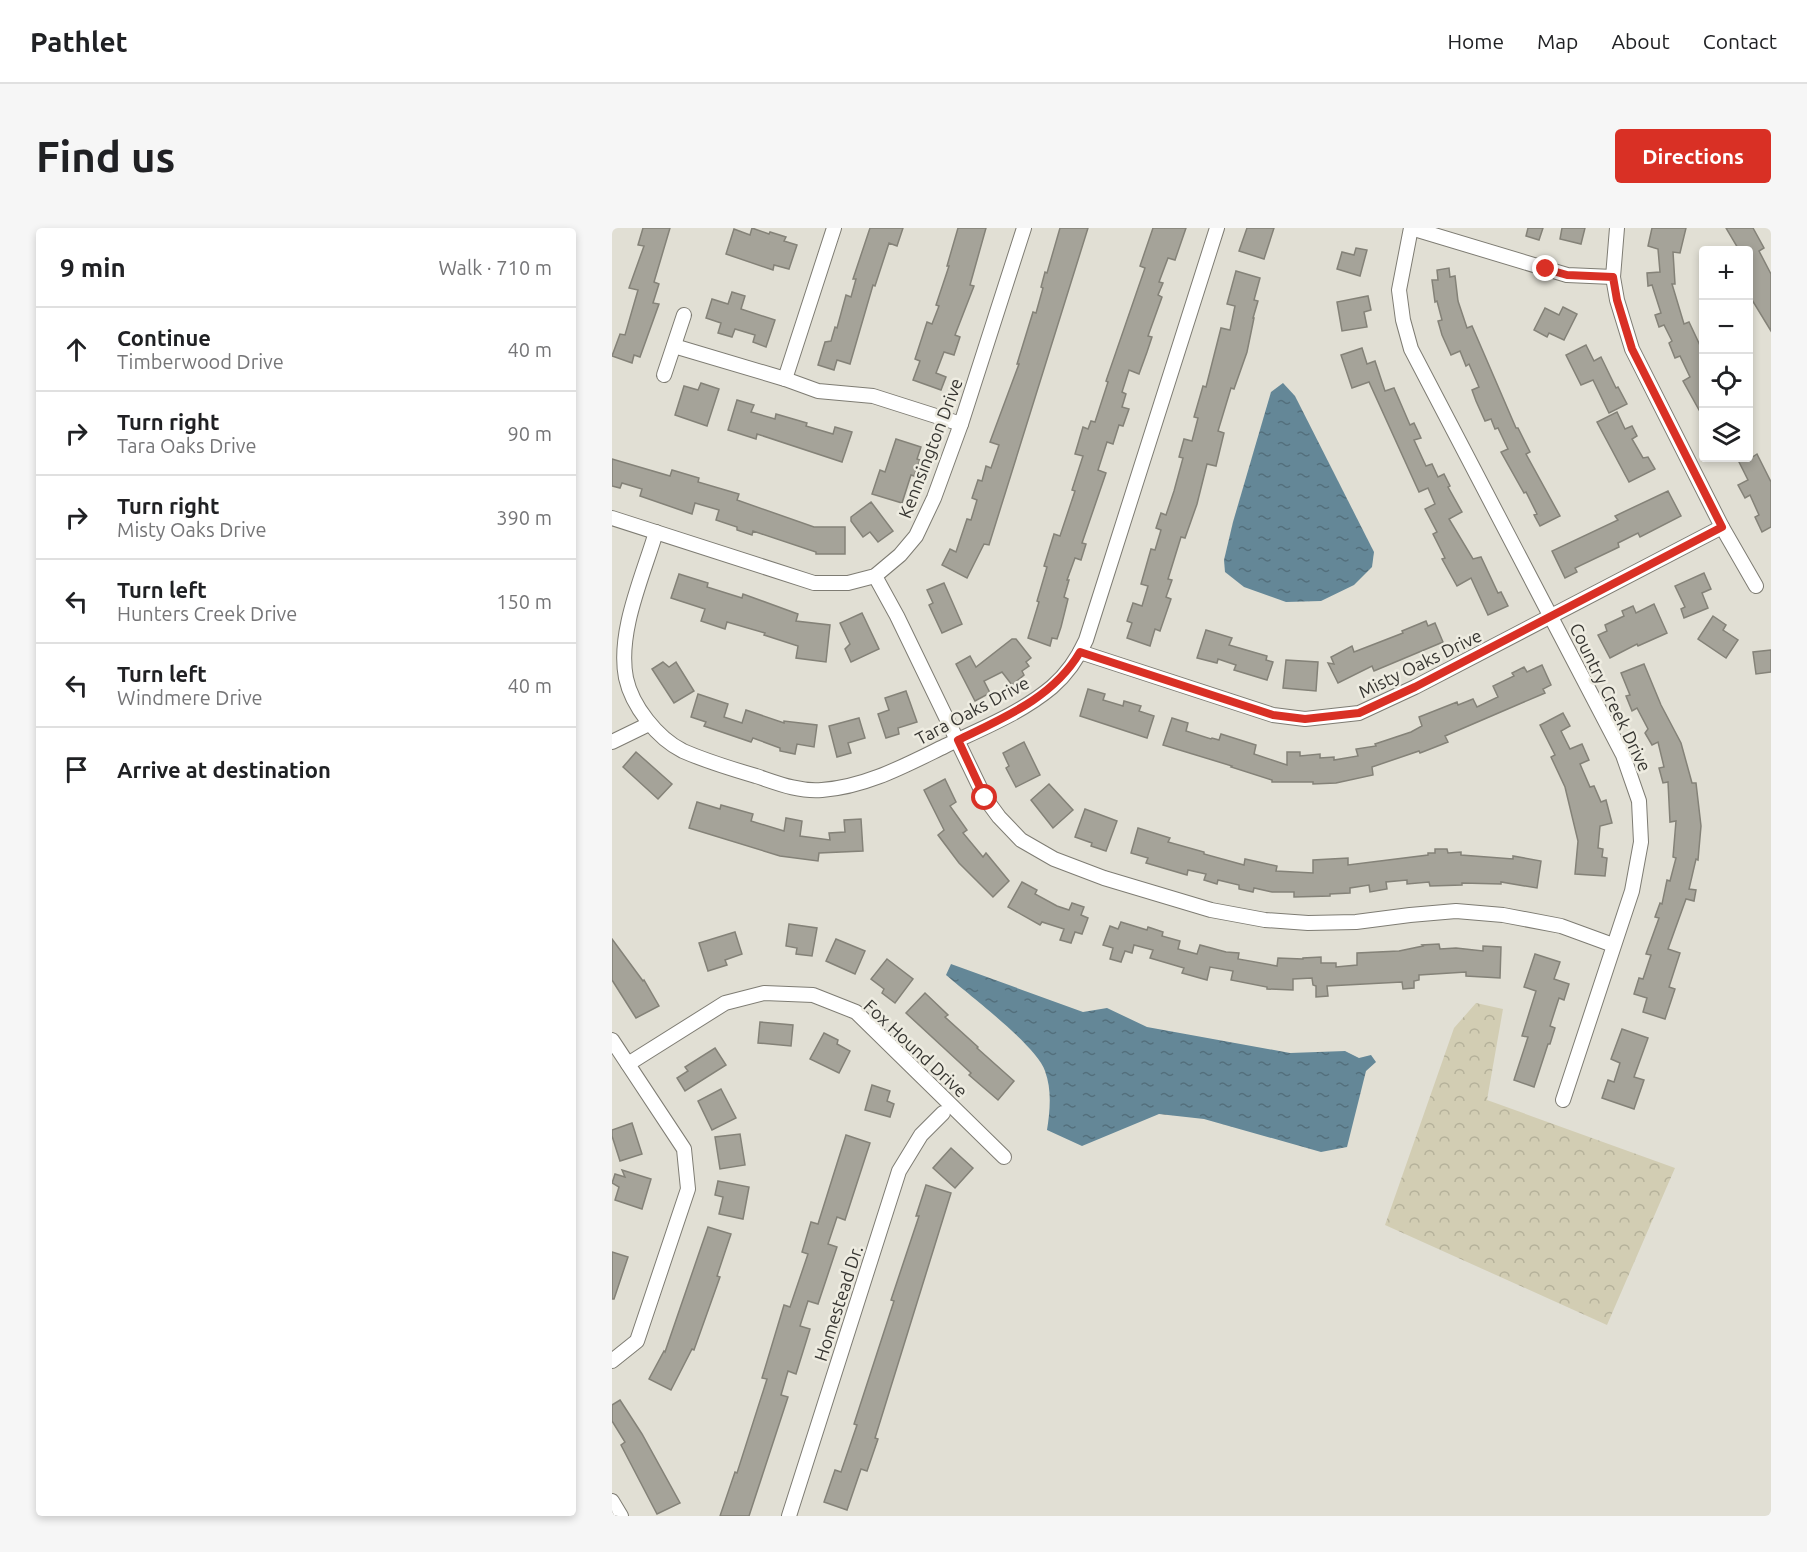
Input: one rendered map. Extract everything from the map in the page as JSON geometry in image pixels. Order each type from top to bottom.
[{"type":"street","points":[[785,379],[834,228]]},
{"type":"street","name":"Kennsington Drive","points":[[612,518],[814,583],[848,583],[875,576],[900,555],[916,536],[934,498],[961,424],[1024,228]]},
{"type":"street","name":"Tara Oaks Drive","points":[[656,532],[627,626],[626,678],[649,724],[682,750],[792,788],[820,790],[851,786],[904,767],[984,728],[1040,696],[1074,664],[1080,652],[1102,596],[1217,228]]},
{"type":"street","points":[[1411,228],[1567,275],[1613,277]]},
{"type":"street","name":"Country Creek Drive","points":[[1411,228],[1400,290],[1403,320],[1411,349],[1623,755],[1639,801],[1641,842],[1632,891],[1563,1100]]},
{"type":"street","points":[[1617,228],[1613,277],[1617,300],[1632,349],[1722,527],[1756,586]]},
{"type":"street","points":[[664,375],[684,315]]},
{"type":"street","points":[[674,346],[818,391],[873,396],[961,424]]},
{"type":"street","name":"Misty Oaks Drive","points":[[1080,652],[1263,712],[1305,719],[1359,713],[1415,687],[1722,527]]},
{"type":"street","points":[[875,576],[897,616],[985,798],[1021,840],[1054,859],[1164,897],[1211,910],[1265,920],[1308,923],[1356,922],[1456,911],[1492,914],[1561,926],[1613,945]]},
{"type":"street","points":[[612,742],[649,724]]},
{"type":"street","name":"Fox Hound Drive","points":[[628,1064],[725,1003],[764,993],[813,995],[856,1012],[1004,1157]]},
{"type":"street","points":[[612,1040],[684,1149],[688,1189],[637,1341],[612,1361]]},
{"type":"street","name":"Homestead Dr.","points":[[789,1516],[898,1171],[921,1135],[942,1113]]},
{"type":"street","points":[[612,1502],[621,1516]]},
{"type":"green space","points":[[1476,1003],[1503,1009],[1487,1100],[1675,1168],[1607,1325],[1385,1225],[1454,1028]]},
{"type":"water","points":[[1283,383],[1295,396],[1374,552],[1372,567],[1354,585],[1321,601],[1286,602],[1244,587],[1225,572],[1224,560],[1233,522],[1271,392]]},
{"type":"water","points":[[951,964],[1083,1012],[1107,1008],[1147,1027],[1290,1053],[1345,1051],[1359,1058],[1371,1055],[1376,1062],[1366,1071],[1347,1147],[1321,1152],[1204,1119],[1159,1114],[1082,1146],[1047,1130],[1050,1093],[1045,1071],[1029,1048],[1016,1035],[946,975]]},
{"type":"building","points":[[643,228],[670,228],[654,282],[659,284],[653,303],[659,304],[640,357],[634,355],[632,363],[612,356],[620,334],[625,335],[638,290],[629,288],[644,246],[638,245]]},
{"type":"building","points":[[752,228],[786,237],[784,241],[797,245],[789,269],[774,265],[773,270],[726,254],[734,229],[750,235]]},
{"type":"building","points":[[870,228],[903,228],[897,246],[889,243],[875,286],[873,285],[850,364],[837,360],[834,370],[818,365],[825,342],[831,341],[835,327],[837,328],[846,295],[851,297],[856,279],[853,279]]},
{"type":"building","points":[[958,228],[986,228],[970,285],[974,286],[955,335],[960,337],[954,355],[944,352],[936,373],[946,377],[941,390],[913,380],[920,361],[915,359],[927,322],[932,324],[939,306],[936,305]]},
{"type":"building","points":[[1060,228],[1088,228],[989,545],[984,544],[967,578],[942,565],[950,549],[956,552],[967,519],[971,520],[977,500],[972,498],[978,480],[982,481],[986,466],[991,468],[999,445],[990,442],[1019,364],[1017,364],[1033,312],[1036,313],[1045,272],[1047,273]]},
{"type":"building","points":[[1153,228],[1186,228],[1175,260],[1168,258],[1159,282],[1163,283],[1158,295],[1162,297],[1148,336],[1152,337],[1139,374],[1129,370],[1122,392],[1126,394],[1122,407],[1129,409],[1123,426],[1119,425],[1113,444],[1107,442],[1098,470],[1106,473],[1082,543],[1086,544],[1081,560],[1075,558],[1067,580],[1069,580],[1064,597],[1068,599],[1061,627],[1057,639],[1052,638],[1050,646],[1028,638],[1047,567],[1044,566],[1054,534],[1060,536],[1075,491],[1072,490],[1083,456],[1075,454],[1083,427],[1088,429],[1091,421],[1095,422],[1108,382],[1106,381],[1145,268],[1140,266]]},
{"type":"building","points":[[1247,228],[1274,228],[1264,259],[1239,251]]},
{"type":"building","points":[[1528,228],[1543,228],[1539,240],[1526,236]]},
{"type":"building","points":[[1562,228],[1585,228],[1581,244],[1560,239]]},
{"type":"building","points":[[1652,228],[1686,228],[1680,253],[1673,252],[1675,284],[1672,284],[1684,324],[1689,322],[1699,343],[1699,410],[1683,381],[1690,377],[1680,356],[1675,358],[1669,343],[1672,341],[1664,325],[1659,327],[1655,315],[1661,313],[1652,285],[1648,286],[1647,273],[1660,272],[1658,249],[1648,246]]},
{"type":"building","points":[[1726,228],[1753,228],[1764,248],[1759,251],[1771,274],[1771,331],[1753,302],[1753,246],[1737,246]]},
{"type":"building","points":[[1356,248],[1367,250],[1360,276],[1337,269],[1342,252],[1354,255]]},
{"type":"building","points":[[1449,268],[1450,277],[1455,276],[1458,301],[1467,328],[1472,326],[1516,428],[1530,452],[1526,454],[1560,516],[1540,526],[1526,492],[1524,493],[1501,452],[1508,449],[1498,428],[1495,429],[1491,419],[1485,421],[1476,401],[1472,390],[1479,387],[1469,364],[1466,366],[1460,351],[1451,355],[1442,335],[1438,321],[1442,320],[1437,301],[1435,302],[1432,280],[1438,280],[1437,270]]},
{"type":"building","points":[[1236,271],[1260,278],[1254,300],[1258,301],[1247,352],[1234,389],[1231,388],[1218,431],[1224,433],[1216,466],[1207,464],[1197,504],[1185,538],[1181,537],[1168,579],[1172,580],[1166,597],[1171,599],[1160,631],[1155,629],[1150,646],[1127,638],[1132,623],[1127,621],[1133,603],[1142,606],[1148,586],[1141,584],[1151,549],[1155,550],[1161,530],[1156,528],[1161,513],[1166,515],[1174,491],[1183,458],[1179,457],[1184,439],[1192,441],[1198,418],[1194,417],[1203,386],[1206,387],[1221,328],[1230,330],[1235,306],[1227,304]]},
{"type":"building","points":[[732,292],[745,296],[741,309],[775,320],[766,347],[753,342],[755,335],[735,329],[732,337],[718,333],[721,323],[706,318],[712,299],[728,304]]},
{"type":"building","points":[[1368,296],[1371,310],[1364,312],[1367,327],[1342,331],[1337,302]]},
{"type":"building","points":[[1563,307],[1577,314],[1564,340],[1549,333],[1547,337],[1534,330],[1545,308],[1559,315]]},
{"type":"building","points":[[1586,345],[1594,361],[1601,357],[1616,388],[1618,387],[1627,404],[1609,413],[1593,380],[1581,385],[1566,355]]},
{"type":"building","points":[[1362,348],[1367,364],[1375,361],[1385,391],[1394,388],[1410,425],[1414,423],[1421,438],[1414,440],[1426,466],[1432,464],[1438,477],[1444,474],[1450,486],[1448,487],[1462,512],[1449,519],[1473,559],[1481,557],[1498,593],[1501,592],[1508,606],[1488,615],[1471,578],[1457,586],[1442,559],[1445,558],[1433,534],[1437,532],[1425,509],[1435,504],[1428,488],[1419,492],[1369,382],[1352,388],[1341,355]]},
{"type":"building","points":[[701,383],[719,389],[707,426],[675,415],[684,386],[698,390]]},
{"type":"building","points":[[737,400],[754,405],[751,412],[775,419],[776,414],[833,434],[835,427],[852,432],[842,462],[757,434],[756,439],[728,430]]},
{"type":"building","points":[[1617,412],[1625,429],[1632,426],[1637,436],[1632,439],[1643,458],[1648,457],[1655,469],[1629,482],[1597,422]]},
{"type":"building","points":[[896,439],[921,447],[917,459],[920,460],[914,476],[911,475],[902,503],[872,494],[880,470],[885,472]]},
{"type":"building","points":[[1757,454],[1771,482],[1771,527],[1762,532],[1755,517],[1759,515],[1750,495],[1745,498],[1738,485],[1748,480],[1739,462],[1753,462],[1753,457]]},
{"type":"building","points":[[612,459],[670,476],[672,470],[699,478],[698,482],[739,494],[737,500],[814,527],[845,527],[845,554],[816,554],[816,552],[753,531],[752,535],[737,530],[737,527],[716,520],[719,510],[695,503],[692,514],[640,496],[642,489],[622,483],[620,488],[612,486]]},
{"type":"building","points":[[1668,491],[1681,516],[1640,537],[1638,533],[1618,543],[1619,547],[1575,568],[1577,572],[1565,578],[1552,551],[1618,520],[1615,516]]},
{"type":"building","points":[[871,502],[893,531],[878,542],[870,532],[863,537],[851,521],[851,517]]},
{"type":"building","points":[[1704,573],[1711,589],[1702,593],[1708,608],[1684,618],[1681,609],[1685,607],[1675,586]]},
{"type":"building","points":[[679,574],[708,583],[707,587],[742,598],[743,594],[798,614],[796,621],[830,625],[826,662],[796,658],[798,646],[764,635],[765,633],[727,622],[725,629],[701,621],[705,609],[671,598]]},
{"type":"building","points":[[944,583],[962,624],[942,633],[929,605],[933,603],[927,590]]},
{"type":"building","points":[[1654,604],[1667,633],[1638,646],[1637,644],[1610,658],[1598,635],[1607,631],[1605,625],[1624,616],[1622,611],[1633,606],[1636,613]]},
{"type":"building","points":[[862,613],[879,649],[851,662],[845,649],[850,644],[840,623]]},
{"type":"building","points":[[1713,616],[1726,625],[1723,630],[1738,640],[1726,658],[1698,639]]},
{"type":"building","points":[[1426,621],[1428,626],[1435,623],[1443,642],[1374,671],[1372,666],[1338,683],[1328,663],[1334,664],[1331,657],[1352,646],[1354,652],[1403,633],[1402,631]]},
{"type":"building","points":[[1206,630],[1232,638],[1229,645],[1267,656],[1266,660],[1273,662],[1267,680],[1234,670],[1236,665],[1218,659],[1217,663],[1197,658]]},
{"type":"building","points":[[1012,639],[1016,639],[1031,658],[1026,662],[1029,666],[1022,671],[1024,675],[1012,685],[1002,672],[984,681],[990,693],[975,701],[956,664],[970,656],[976,667]]},
{"type":"building","points":[[1771,650],[1771,672],[1756,674],[1753,652]]},
{"type":"building","points":[[1286,660],[1318,662],[1316,691],[1283,688]]},
{"type":"building","points":[[663,662],[669,667],[676,662],[694,691],[674,703],[652,669]]},
{"type":"building","points":[[1644,664],[1661,705],[1681,743],[1692,783],[1696,783],[1701,826],[1698,860],[1696,859],[1689,889],[1696,890],[1694,901],[1686,899],[1668,949],[1680,953],[1669,987],[1675,989],[1665,1019],[1643,1012],[1647,998],[1634,994],[1639,978],[1643,979],[1651,955],[1646,954],[1659,918],[1655,917],[1660,903],[1662,904],[1667,880],[1670,881],[1676,858],[1673,857],[1676,821],[1670,822],[1668,782],[1663,783],[1659,768],[1664,767],[1658,742],[1652,745],[1645,733],[1648,729],[1637,708],[1632,711],[1626,696],[1630,695],[1621,673]]},
{"type":"building","points":[[1542,665],[1551,685],[1543,689],[1545,693],[1445,736],[1448,742],[1372,767],[1373,775],[1336,783],[1272,782],[1272,780],[1232,766],[1163,745],[1172,718],[1188,723],[1186,731],[1219,740],[1221,734],[1256,745],[1254,754],[1287,765],[1287,752],[1300,752],[1300,756],[1320,754],[1320,758],[1334,757],[1334,760],[1358,756],[1356,749],[1376,746],[1375,744],[1422,726],[1419,717],[1457,702],[1458,705],[1473,699],[1477,707],[1498,697],[1493,686],[1514,676],[1512,673],[1524,667],[1527,672]]},
{"type":"building","points":[[1088,689],[1105,694],[1103,700],[1123,706],[1124,701],[1141,706],[1139,711],[1154,716],[1147,738],[1080,716]]},
{"type":"building","points":[[906,691],[917,722],[898,728],[899,734],[886,738],[878,714],[889,710],[885,698]]},
{"type":"building","points":[[698,694],[728,704],[724,717],[742,723],[746,710],[784,723],[784,721],[817,725],[814,747],[797,744],[795,754],[780,751],[780,748],[753,738],[751,742],[704,726],[706,722],[691,717]]},
{"type":"building","points":[[1563,713],[1570,726],[1561,731],[1570,749],[1582,744],[1589,760],[1580,764],[1590,787],[1594,786],[1601,802],[1606,800],[1612,823],[1600,826],[1598,848],[1603,849],[1602,857],[1607,858],[1605,876],[1575,874],[1578,841],[1565,787],[1551,757],[1555,755],[1540,725]]},
{"type":"building","points":[[859,718],[865,738],[848,743],[851,753],[837,757],[829,726]]},
{"type":"building","points":[[1024,742],[1040,775],[1016,787],[1006,768],[1009,766],[1003,753]]},
{"type":"building","points":[[636,752],[672,784],[658,799],[623,767]]},
{"type":"building","points":[[945,779],[956,802],[950,806],[967,830],[963,833],[983,857],[986,853],[1009,881],[993,897],[959,863],[938,835],[944,830],[924,790]]},
{"type":"building","points":[[1049,784],[1073,810],[1053,828],[1031,800]]},
{"type":"building","points":[[697,802],[720,809],[721,805],[753,814],[751,821],[784,831],[786,818],[802,821],[800,836],[830,840],[829,833],[845,832],[844,820],[861,819],[863,851],[819,853],[818,861],[780,856],[689,828]]},
{"type":"building","points":[[1085,809],[1117,821],[1106,851],[1075,837]]},
{"type":"building","points":[[1138,828],[1170,838],[1168,842],[1204,852],[1204,854],[1244,865],[1245,859],[1277,866],[1276,871],[1313,873],[1313,860],[1348,858],[1348,865],[1428,855],[1428,853],[1435,853],[1435,849],[1447,849],[1448,853],[1461,852],[1461,855],[1513,859],[1513,856],[1541,861],[1537,888],[1501,882],[1501,884],[1462,883],[1462,885],[1430,886],[1429,882],[1407,884],[1407,880],[1386,882],[1387,889],[1370,892],[1369,885],[1350,888],[1350,893],[1294,897],[1294,892],[1272,892],[1254,888],[1253,892],[1239,889],[1239,885],[1218,880],[1217,884],[1204,880],[1206,874],[1188,870],[1187,875],[1146,863],[1148,858],[1131,853]]},
{"type":"building","points":[[1022,882],[1037,890],[1035,894],[1057,906],[1069,910],[1072,903],[1084,907],[1081,915],[1088,918],[1082,934],[1075,932],[1071,943],[1060,940],[1064,929],[1042,922],[1040,925],[1008,907]]},
{"type":"building","points":[[1121,922],[1163,932],[1162,936],[1180,941],[1178,949],[1197,954],[1200,945],[1239,953],[1238,959],[1277,966],[1278,958],[1321,957],[1321,963],[1336,963],[1336,967],[1357,965],[1357,953],[1399,951],[1422,945],[1439,944],[1440,949],[1483,951],[1483,946],[1501,947],[1500,978],[1466,976],[1466,972],[1419,975],[1419,980],[1414,981],[1414,988],[1403,989],[1402,982],[1327,986],[1328,996],[1316,997],[1316,986],[1313,985],[1312,978],[1293,979],[1293,990],[1267,989],[1267,987],[1231,980],[1233,971],[1210,967],[1207,980],[1182,973],[1184,968],[1150,958],[1153,950],[1134,945],[1132,953],[1125,951],[1121,962],[1110,959],[1113,948],[1103,945],[1110,926],[1118,929]]},
{"type":"building","points":[[789,924],[817,928],[812,956],[796,954],[797,948],[786,946]]},
{"type":"building","points":[[735,932],[742,954],[725,960],[727,965],[708,971],[699,943]]},
{"type":"building","points":[[612,939],[644,980],[659,1006],[636,1018],[612,980]]},
{"type":"building","points":[[836,939],[865,951],[855,974],[826,961]]},
{"type":"building","points":[[1535,954],[1560,962],[1554,979],[1569,984],[1564,1000],[1559,998],[1550,1026],[1555,1028],[1534,1087],[1514,1080],[1528,1037],[1522,1036],[1536,991],[1524,987]]},
{"type":"building","points":[[887,959],[913,979],[895,1003],[882,993],[884,989],[871,979]]},
{"type":"building","points":[[925,993],[948,1015],[945,1017],[1014,1081],[998,1100],[906,1013]]},
{"type":"building","points":[[760,1022],[793,1025],[791,1046],[758,1043]]},
{"type":"building","points":[[1622,1029],[1648,1038],[1634,1077],[1644,1080],[1634,1109],[1602,1098],[1608,1080],[1614,1082],[1620,1063],[1611,1059]]},
{"type":"building","points":[[824,1033],[838,1040],[837,1044],[850,1051],[839,1073],[810,1059]]},
{"type":"building","points":[[715,1048],[726,1065],[685,1091],[677,1078],[688,1071],[685,1067]]},
{"type":"building","points":[[872,1085],[890,1091],[887,1101],[894,1104],[890,1117],[865,1110]]},
{"type":"building","points":[[721,1089],[736,1118],[712,1130],[698,1101]]},
{"type":"building","points":[[632,1123],[642,1154],[620,1161],[612,1130]]},
{"type":"building","points":[[740,1134],[745,1165],[720,1169],[715,1137]]},
{"type":"building","points":[[846,1135],[870,1143],[845,1220],[837,1217],[828,1244],[837,1247],[818,1304],[808,1301],[800,1326],[810,1329],[796,1374],[788,1371],[781,1395],[788,1397],[749,1516],[720,1516],[735,1472],[737,1473],[767,1379],[762,1378],[784,1305],[790,1307],[808,1254],[802,1252],[811,1222],[818,1224]]},
{"type":"building","points":[[951,1148],[973,1168],[955,1188],[933,1168]]},
{"type":"building","points":[[622,1170],[651,1179],[642,1209],[615,1200],[619,1187],[612,1183],[615,1174],[625,1177]]},
{"type":"building","points":[[718,1181],[749,1187],[743,1219],[719,1214],[723,1197],[715,1195]]},
{"type":"building","points":[[926,1185],[951,1193],[875,1438],[878,1439],[867,1471],[861,1469],[847,1510],[824,1502],[835,1470],[841,1472],[857,1425],[854,1424],[894,1301],[891,1300],[919,1216],[916,1216]]},
{"type":"building","points":[[708,1227],[731,1234],[717,1276],[720,1277],[694,1350],[692,1349],[671,1390],[649,1379],[665,1352]]},
{"type":"building","points":[[612,1252],[628,1257],[614,1299],[612,1299]]},
{"type":"building","points":[[620,1400],[642,1434],[680,1503],[657,1514],[621,1445],[625,1442],[612,1421],[612,1405]]},
{"type":"route","points":[[985,798],[958,740],[1008,715],[1054,686],[1074,664],[1080,652],[1273,715],[1305,719],[1340,717],[1359,713],[1415,687],[1722,527],[1632,349],[1617,300],[1613,277],[1567,275],[1546,269]]}]
